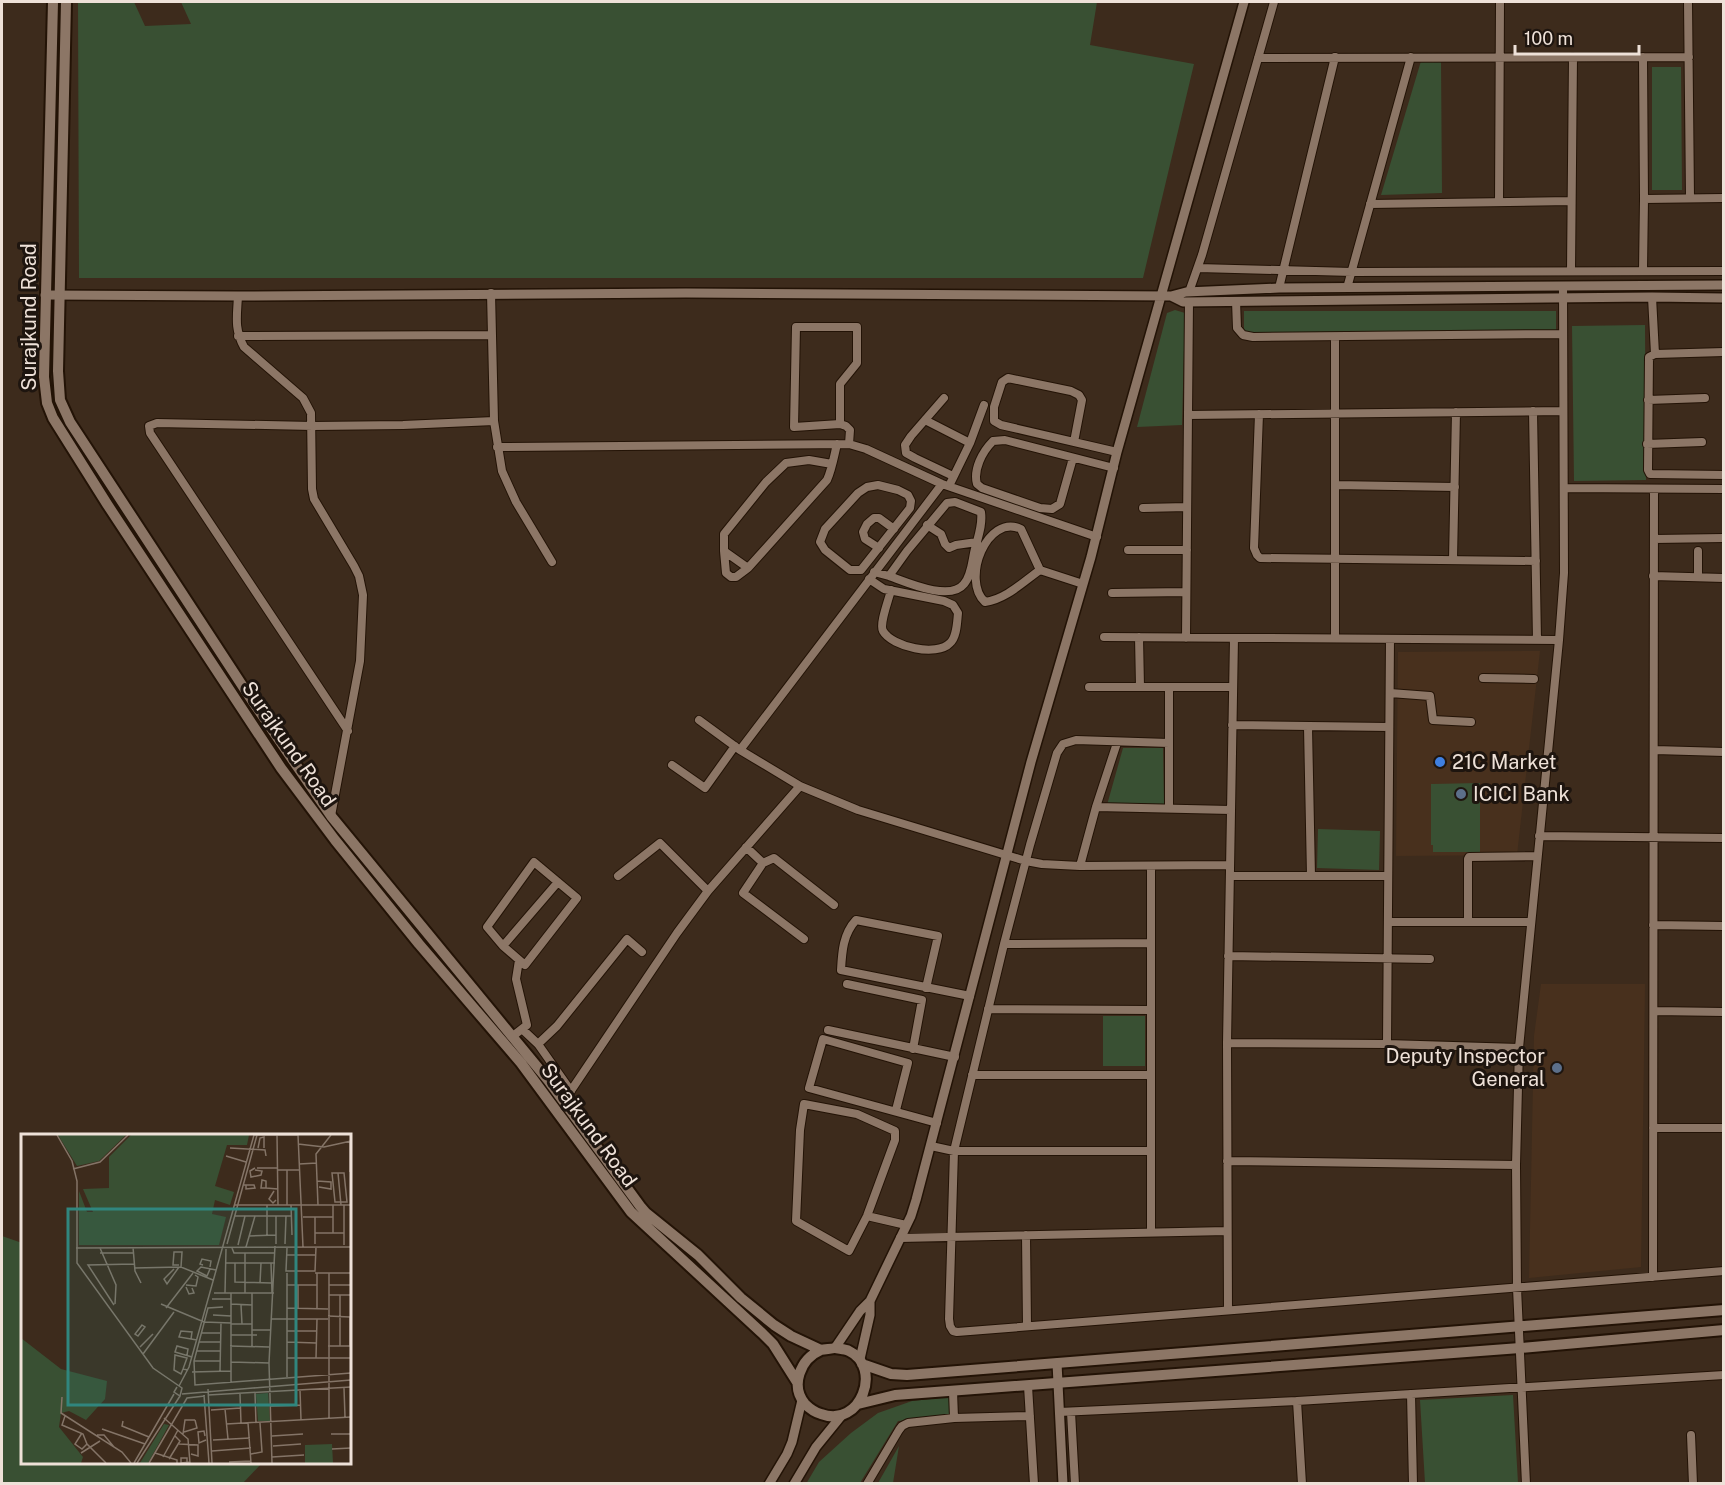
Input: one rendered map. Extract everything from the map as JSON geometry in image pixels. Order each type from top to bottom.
[{"type":"main road","name":"Surajkund Road","points":[[54,2],[45,295],[45,391],[53,418],[281,768],[335,840],[419,944],[521,1063],[631,1212],[762,1333],[797,1382]]},
{"type":"main road","name":"Surajkund Road","points":[[66,2],[58,389],[64,411],[253,702],[331,816],[422,928],[518,1033],[634,1199],[646,1213],[698,1255],[741,1298],[774,1325],[791,1336],[822,1350]]},
{"type":"main road","points":[[861,1361],[865,1388],[858,1404],[852,1410],[842,1415],[827,1417],[813,1411],[802,1400],[797,1382],[802,1368],[807,1361],[822,1350],[835,1348],[849,1351],[861,1361],[891,1374],[907,1375],[1724,1310]]},
{"type":"main road","points":[[858,1404],[896,1395],[953,1390],[1058,1384],[1724,1330]]},
{"type":"street","points":[[835,1348],[860,1311],[870,1301],[916,1200],[1031,762],[1097,537],[1117,452],[1166,296],[1244,2]]},
{"type":"street","points":[[1186,638],[1189,297],[1274,2]]},
{"type":"street","points":[[1499,202],[1500,2]]},
{"type":"street","points":[[1688,2],[1690,198]]},
{"type":"street","points":[[1279,288],[1335,57]]},
{"type":"street","points":[[1347,288],[1411,57]]},
{"type":"street","points":[[1571,271],[1573,57]]},
{"type":"street","points":[[1643,57],[1643,271]]},
{"type":"street","points":[[1258,58],[1689,57]]},
{"type":"street","points":[[1644,199],[1724,198]]},
{"type":"street","points":[[1370,204],[1571,201]]},
{"type":"street","points":[[1198,268],[1352,272],[1724,271]]},
{"type":"street","points":[[1432,287],[1433,271]]},
{"type":"street","points":[[1508,271],[1509,287]]},
{"type":"street","points":[[45,295],[686,293],[1166,296],[1183,302],[1189,297],[1279,288],[1724,285]]},
{"type":"street","points":[[1526,1484],[1517,1288],[1516,1165],[1519,1048],[1564,573],[1563,287]]},
{"type":"street","points":[[491,293],[494,421],[502,471],[516,502],[552,562]]},
{"type":"street","points":[[238,296],[236,329],[248,352],[303,398],[311,412],[314,499],[354,566],[359,576],[363,596],[360,661],[331,816]]},
{"type":"street","points":[[1189,297],[1236,302],[1724,298]]},
{"type":"street","points":[[1652,297],[1655,354]]},
{"type":"street","points":[[1236,302],[1238,328],[1243,335],[1335,337],[1562,334]]},
{"type":"street","points":[[840,424],[840,384],[857,363],[857,327],[796,327],[794,427],[840,424],[850,430],[849,444]]},
{"type":"street","points":[[238,336],[491,335]]},
{"type":"street","points":[[1335,337],[1335,638]]},
{"type":"street","points":[[1724,352],[1655,354],[1649,357],[1647,444],[1650,474],[1724,475]]},
{"type":"street","points":[[1074,442],[1082,400],[1079,395],[1071,391],[1008,378],[1002,382],[994,407],[994,421],[1000,425],[1117,452]]},
{"type":"street","points":[[944,398],[905,445],[906,453],[953,476]]},
{"type":"street","points":[[1648,400],[1705,398]]},
{"type":"street","points":[[672,765],[705,788],[897,543],[953,476],[970,443],[984,405]]},
{"type":"street","points":[[1533,411],[1537,640]]},
{"type":"street","points":[[1188,415],[1563,411]]},
{"type":"street","points":[[1453,560],[1456,412]]},
{"type":"street","points":[[1259,414],[1254,548],[1257,555],[1263,559],[1536,561]]},
{"type":"street","points":[[925,420],[970,443]]},
{"type":"street","points":[[348,731],[149,429],[152,424],[157,423],[313,426],[494,421]]},
{"type":"street","points":[[1073,458],[1060,504],[1052,509],[1040,508],[982,488],[977,484],[974,475],[986,449],[993,441],[1005,441],[1114,468]]},
{"type":"street","points":[[1647,444],[1702,442]]},
{"type":"street","points":[[832,464],[809,460],[786,463],[766,482],[723,534],[726,573],[731,577],[736,577],[748,568],[827,480],[832,464],[837,444]]},
{"type":"street","points":[[497,447],[849,444],[866,449],[946,485],[1097,537]]},
{"type":"street","points":[[878,485],[908,495],[911,501],[910,508],[894,528],[861,570],[849,570],[825,550],[820,542],[825,529],[858,493],[867,487],[878,485]]},
{"type":"street","points":[[1335,485],[1455,487]]},
{"type":"street","points":[[1564,488],[1724,489]]},
{"type":"street","points":[[1653,1277],[1654,489]]},
{"type":"street","points":[[872,576],[889,576],[938,592],[957,589],[964,585],[970,572],[982,521],[981,512],[955,502],[947,503],[927,525],[889,576]]},
{"type":"street","points":[[1143,508],[1187,507]]},
{"type":"street","points":[[879,548],[865,539],[863,532],[867,524],[874,518],[879,518],[894,528]]},
{"type":"street","points":[[927,525],[941,534],[946,547],[977,542]]},
{"type":"street","points":[[1040,570],[1005,596],[985,602],[981,598],[974,579],[984,544],[994,533],[1014,526],[1020,529],[1040,570],[1083,584]]},
{"type":"street","points":[[888,537],[897,543]]},
{"type":"street","points":[[1654,539],[1724,538]]},
{"type":"street","points":[[1128,550],[1187,550]]},
{"type":"street","points":[[724,551],[748,568]]},
{"type":"street","points":[[1698,551],[1698,577]]},
{"type":"street","points":[[872,576],[884,589],[944,601],[953,605],[958,613],[952,642],[946,647],[934,650],[899,645],[889,637],[883,631],[882,624],[891,591]]},
{"type":"street","points":[[1653,576],[1724,578]]},
{"type":"street","points":[[1112,593],[1186,592]]},
{"type":"street","points":[[1104,637],[1559,640]]},
{"type":"street","points":[[1139,637],[1140,687]]},
{"type":"street","points":[[1228,1310],[1227,1043],[1234,638]]},
{"type":"street","points":[[1387,1044],[1390,639]]},
{"type":"street","points":[[1483,678],[1534,679]]},
{"type":"street","points":[[1089,687],[1233,687]]},
{"type":"street","points":[[1169,687],[1169,808]]},
{"type":"street","points":[[1390,693],[1430,696],[1433,720],[1472,722]]},
{"type":"street","points":[[699,720],[738,748],[800,786],[858,810],[1026,861],[1080,866],[1230,865]]},
{"type":"street","points":[[1233,725],[1389,728]]},
{"type":"street","points":[[1308,727],[1311,876]]},
{"type":"street","points":[[1169,743],[1076,740],[1063,744],[1058,753],[1004,944],[954,1151],[949,1319],[953,1331],[1724,1271]]},
{"type":"street","points":[[1080,866],[1117,742]]},
{"type":"street","points":[[1655,750],[1724,752]]},
{"type":"street","points":[[564,1101],[677,933],[708,891],[800,786]]},
{"type":"street","points":[[1096,807],[1231,810]]},
{"type":"street","points":[[1539,836],[1724,838]]},
{"type":"street","points":[[618,876],[660,843],[708,891]]},
{"type":"street","points":[[746,848],[763,863]]},
{"type":"street","points":[[1468,922],[1469,857],[1537,856]]},
{"type":"street","points":[[804,939],[743,893],[763,863],[774,858],[834,905]]},
{"type":"street","points":[[534,862],[577,898],[525,965],[503,946],[487,927],[534,862]]},
{"type":"street","points":[[1151,866],[1151,1232]]},
{"type":"street","points":[[1230,876],[1388,876]]},
{"type":"street","points":[[503,946],[558,882]]},
{"type":"street","points":[[926,988],[938,936],[856,920],[849,928],[842,949],[841,970],[926,988],[970,996]]},
{"type":"street","points":[[1388,922],[1531,922]]},
{"type":"street","points":[[1653,925],[1724,926]]},
{"type":"street","points":[[538,1044],[557,1026],[627,939],[642,951]]},
{"type":"street","points":[[1004,944],[1151,943]]},
{"type":"street","points":[[1228,956],[1430,959]]},
{"type":"street","points":[[519,960],[516,979],[527,1025],[518,1033],[538,1044],[571,1091]]},
{"type":"street","points":[[882,979],[885,968]]},
{"type":"street","points":[[847,984],[922,1000],[913,1049]]},
{"type":"street","points":[[988,1009],[1151,1010]]},
{"type":"street","points":[[1654,1011],[1724,1012]]},
{"type":"street","points":[[828,1030],[955,1058]]},
{"type":"street","points":[[896,1110],[908,1063],[823,1039],[809,1088],[937,1123]]},
{"type":"street","points":[[1227,1043],[1519,1048]]},
{"type":"street","points":[[972,1075],[1150,1075]]},
{"type":"street","points":[[804,1104],[857,1114],[895,1131],[895,1140],[867,1216],[849,1251],[796,1221],[800,1130],[804,1104]]},
{"type":"street","points":[[1653,1128],[1724,1128]]},
{"type":"street","points":[[931,1146],[954,1151],[1150,1151]]},
{"type":"street","points":[[1227,1161],[1516,1165]]},
{"type":"street","points":[[867,1216],[906,1225]]},
{"type":"street","points":[[900,1239],[1227,1231]]},
{"type":"street","points":[[1026,1235],[1028,1326]]},
{"type":"street","points":[[861,1361],[870,1315],[870,1301]]},
{"type":"street","points":[[1057,1363],[1063,1484]]},
{"type":"street","points":[[1059,1412],[1297,1401],[1724,1375]]},
{"type":"street","points":[[1028,1386],[1034,1484]]},
{"type":"street","points":[[953,1390],[954,1418]]},
{"type":"street","points":[[1411,1394],[1413,1484]]},
{"type":"street","points":[[769,1484],[787,1455],[802,1400]]},
{"type":"street","points":[[1297,1401],[1302,1484]]},
{"type":"street","points":[[1071,1412],[1075,1484]]},
{"type":"street","points":[[794,1484],[816,1448],[842,1415]]},
{"type":"street","points":[[867,1484],[902,1426],[908,1423],[954,1418],[1030,1416]]},
{"type":"street","points":[[1691,1435],[1693,1484]]},
{"type":"shaded area","points":[[1540,651],[1517,855],[1396,856],[1398,652]]},
{"type":"shaded area","points":[[1541,984],[1645,984],[1641,1267],[1529,1278],[1534,1036]]},
{"type":"green space","points":[[78,2],[134,2],[145,26],[191,24],[181,2],[1097,2],[1090,45],[1194,64],[1143,278],[79,278]]},
{"type":"green space","points":[[1441,60],[1442,193],[1381,195],[1421,61]]},
{"type":"green space","points":[[1652,67],[1681,67],[1682,190],[1652,190]]},
{"type":"green space","points":[[1175,310],[1185,313],[1182,425],[1137,427],[1167,313]]},
{"type":"green space","points":[[1244,311],[1556,311],[1556,333],[1244,333]]},
{"type":"green space","points":[[1645,325],[1646,480],[1574,481],[1572,326]]},
{"type":"green space","points":[[1123,748],[1163,748],[1164,804],[1107,805]]},
{"type":"green space","points":[[1480,783],[1480,852],[1433,852],[1431,784]]},
{"type":"green space","points":[[1318,829],[1380,831],[1379,870],[1317,868]]},
{"type":"green space","points":[[1103,1016],[1145,1016],[1145,1066],[1103,1066]]},
{"type":"green space","points":[[2,1236],[21,1243],[21,1464],[261,1464],[243,1483],[2,1483]]},
{"type":"green space","points":[[1513,1395],[1518,1483],[1425,1483],[1420,1400]]},
{"type":"green space","points":[[949,1397],[949,1417],[898,1421],[860,1483],[806,1484],[819,1462],[851,1433],[878,1413],[912,1401]]},
{"type":"green space","points":[[899,1446],[893,1483],[878,1483]]},
{"type":"place","name":"21C Market","points":[[1440,762]]},
{"type":"place","name":"ICICI Bank","points":[[1461,794]]},
{"type":"place","name":"Deputy Inspector General","points":[[1557,1068]]}]
